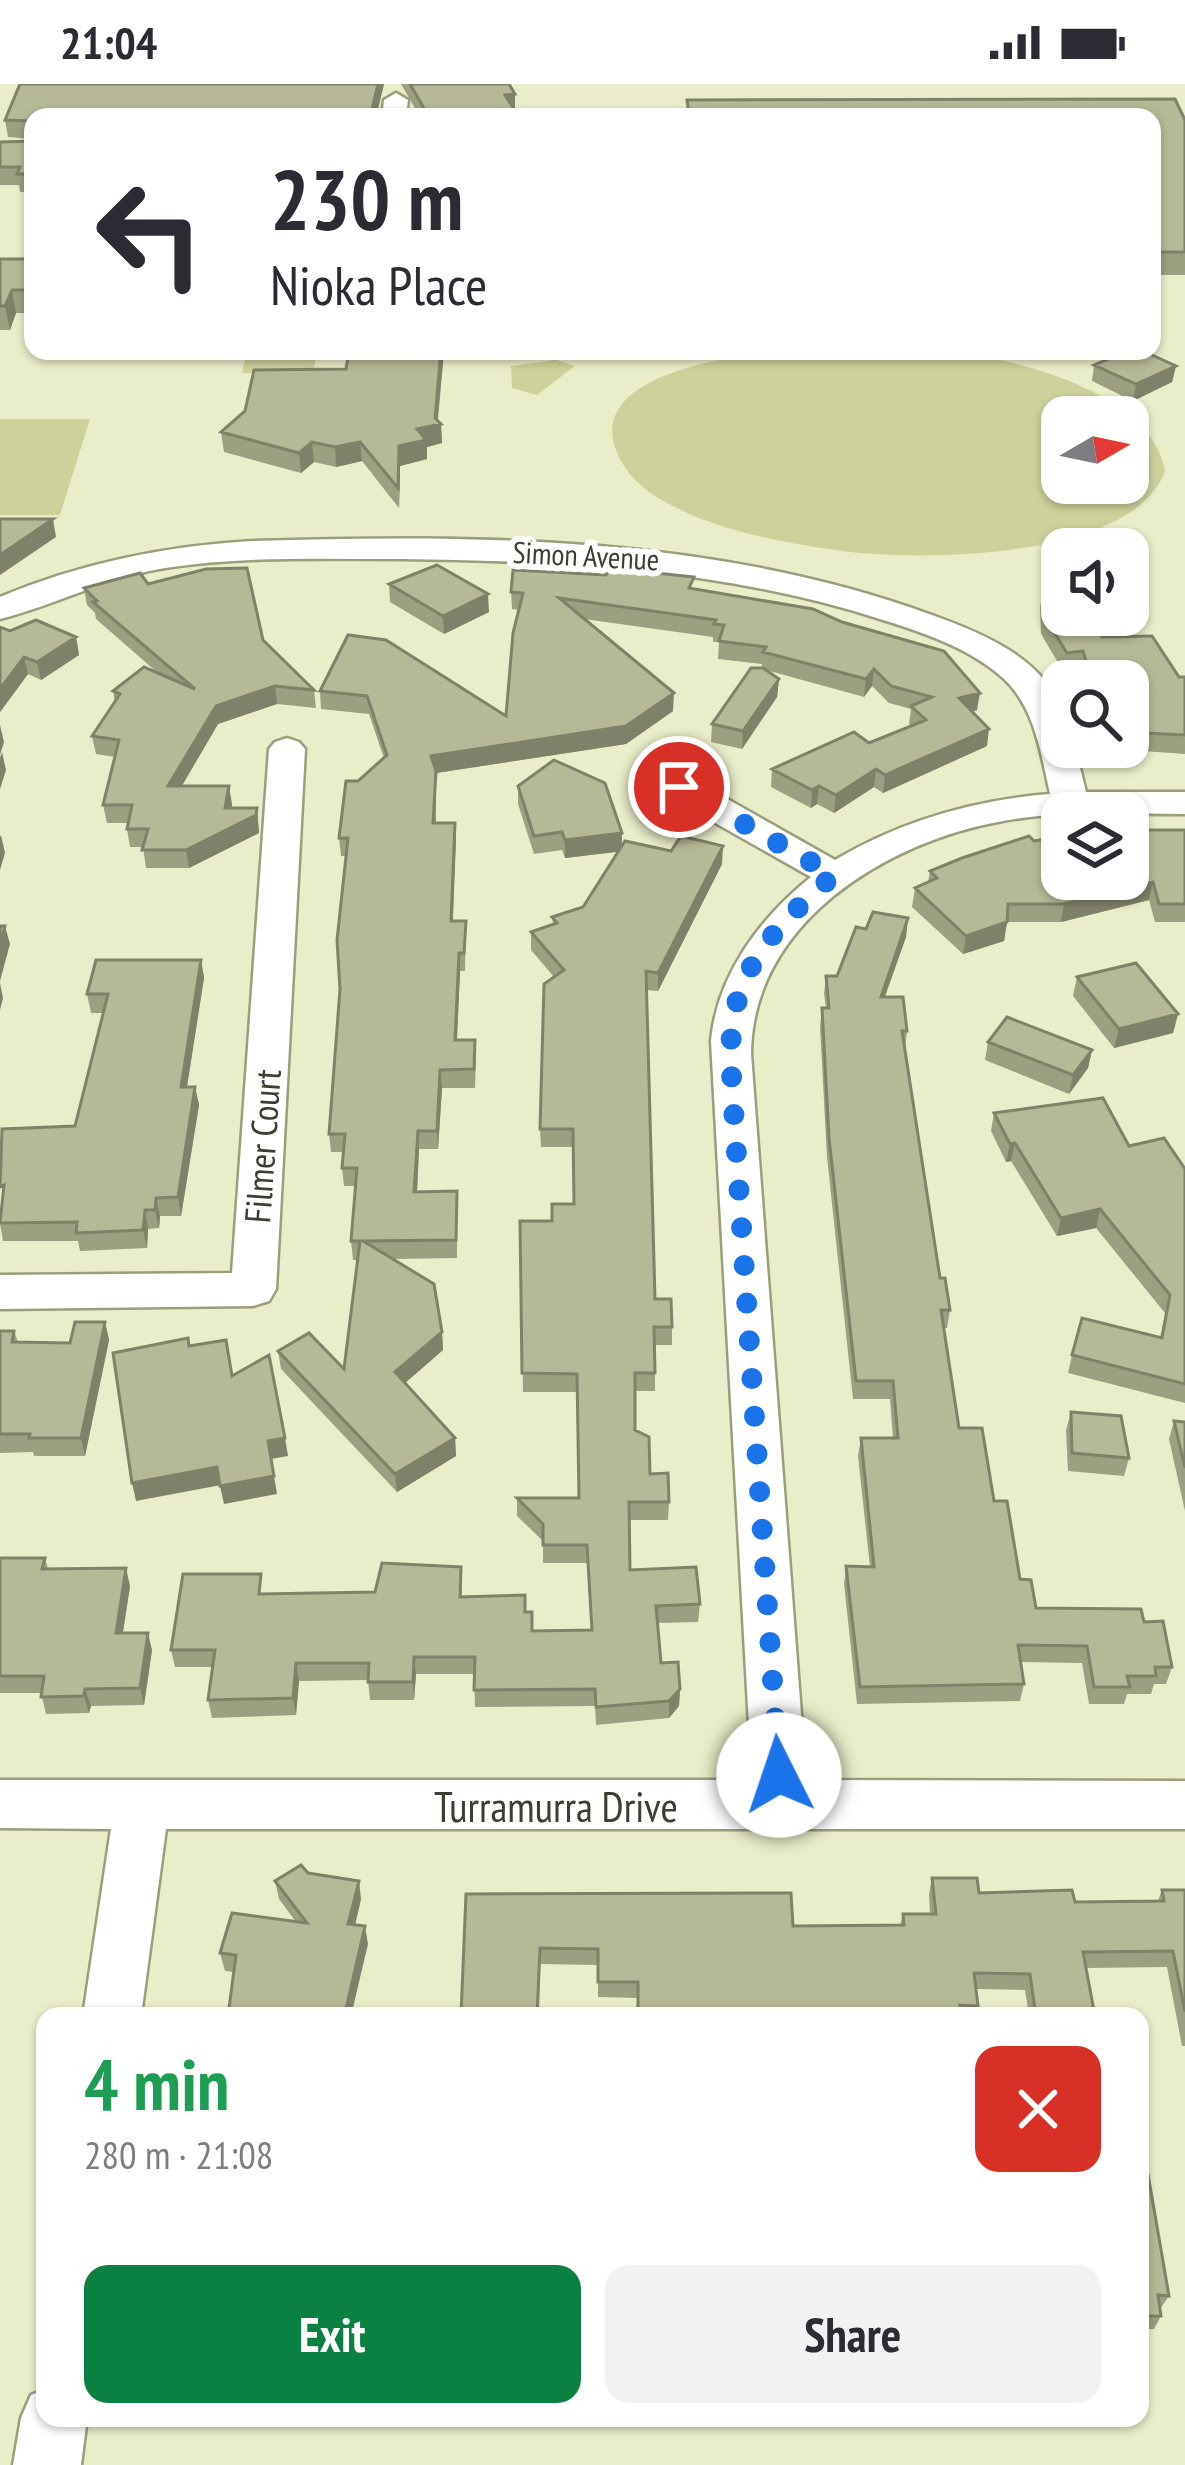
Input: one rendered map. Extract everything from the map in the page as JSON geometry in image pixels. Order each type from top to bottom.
[{"type":"street","name":"Simon Avenue","points":[[0,609],[107,572],[159,560],[256,549],[564,550],[691,562],[843,596],[980,647],[1015,670],[1036,695],[1048,717],[1067,792]]},
{"type":"street","name":"Filmer Court","points":[[0,1292],[253,1289],[287,749]]},
{"type":"street","points":[[679,787],[834,875]]},
{"type":"street","points":[[1149,803],[1185,803]]},
{"type":"street","points":[[781,1806],[734,1117],[733,1022],[745,979],[762,949],[793,911],[834,875],[868,855],[952,823],[1041,806]]},
{"type":"street","name":"Turramurra Drive","points":[[0,1804],[1185,1805]]},
{"type":"street","points":[[113,2007],[142,1807]]},
{"type":"street","points":[[47,2465],[53,2427]]},
{"type":"green space","points":[[245,360],[315,360],[313,373],[242,373]]},
{"type":"green space","points":[[556,360],[575,366],[537,395],[512,388],[511,366]]},
{"type":"green space","points":[[724,360],[1001,360],[1037,370],[1100,396],[1041,396],[1041,504],[1140,504],[1098,528],[1041,528],[1041,544],[966,554],[871,554],[745,533],[701,519],[652,494],[621,461],[614,444],[614,420],[625,400],[672,373]]},
{"type":"green space","points":[[0,419],[90,419],[60,515],[0,515]]},
{"type":"green space","points":[[1149,436],[1155,443],[1165,471],[1149,495]]},
{"type":"building","points":[[20,84],[378,84],[372,108],[24,108],[24,121],[5,120]]},
{"type":"building","points":[[410,84],[509,84],[515,94],[505,95],[513,108],[424,108]]},
{"type":"building","points":[[1175,99],[1185,120],[1185,252],[1161,252],[1161,108],[688,108],[687,100]]},
{"type":"building","points":[[24,141],[24,174],[17,174],[20,167],[0,167],[0,142]]},
{"type":"building","points":[[0,259],[24,259],[24,290],[12,290],[5,306],[0,306]]},
{"type":"building","points":[[1161,359],[1176,366],[1136,384],[1094,365],[1106,360]]},
{"type":"building","points":[[348,360],[440,360],[435,418],[441,424],[417,429],[426,440],[399,446],[398,488],[360,442],[335,447],[312,442],[299,453],[221,432],[245,411],[254,370],[346,369]]},
{"type":"building","points":[[0,519],[53,519],[0,555]]},
{"type":"building","points":[[437,565],[488,594],[443,616],[389,584]]},
{"type":"building","points":[[247,568],[263,640],[314,690],[275,686],[216,706],[168,786],[229,786],[225,808],[257,808],[256,815],[186,850],[142,850],[148,829],[127,829],[132,805],[103,805],[119,740],[92,736],[120,694],[113,691],[144,667],[195,689],[93,602],[97,601],[84,588],[140,573],[148,584],[206,569]]},
{"type":"building","points":[[609,568],[694,577],[689,588],[813,609],[944,651],[980,693],[959,698],[989,729],[885,775],[876,769],[836,795],[819,786],[812,790],[772,769],[854,732],[869,743],[926,720],[911,706],[932,697],[891,686],[874,669],[866,679],[763,652],[766,647],[719,641],[724,625],[714,624],[716,620],[559,598],[674,693],[626,726],[431,756],[436,771],[433,823],[455,823],[451,921],[466,921],[464,953],[459,953],[455,1040],[475,1040],[474,1069],[440,1070],[437,1131],[418,1131],[414,1192],[457,1191],[456,1240],[363,1241],[434,1284],[442,1332],[395,1372],[455,1438],[395,1474],[278,1351],[309,1333],[344,1369],[360,1241],[351,1241],[357,1168],[342,1168],[345,1134],[329,1134],[340,989],[337,940],[348,838],[339,838],[346,781],[358,781],[387,755],[367,696],[320,691],[348,635],[386,640],[506,716],[513,633],[523,593],[511,592],[513,570],[606,575]]},
{"type":"building","points":[[36,620],[76,637],[37,662],[24,657],[0,689],[0,627],[10,631]]},
{"type":"building","points":[[1056,636],[1152,636],[1179,677],[1185,677],[1185,735],[1149,733],[1149,660],[1086,660],[1083,651],[1067,653]]},
{"type":"building","points":[[751,668],[763,668],[779,679],[743,731],[712,724]]},
{"type":"building","points":[[554,760],[605,783],[622,833],[565,840],[562,832],[534,836],[518,786]]},
{"type":"building","points":[[1149,830],[1185,830],[1185,904],[1159,904],[1153,882],[1149,883]]},
{"type":"building","points":[[681,836],[723,846],[658,973],[646,971],[655,1299],[671,1299],[672,1327],[654,1327],[655,1373],[635,1373],[635,1430],[649,1437],[650,1474],[668,1473],[669,1502],[629,1502],[630,1570],[696,1567],[700,1604],[656,1606],[661,1663],[678,1662],[680,1689],[669,1701],[596,1707],[595,1689],[474,1690],[475,1657],[414,1657],[413,1682],[368,1682],[369,1663],[296,1663],[293,1698],[208,1700],[215,1650],[171,1650],[183,1574],[261,1574],[259,1594],[375,1592],[382,1563],[461,1567],[460,1597],[525,1595],[525,1612],[532,1612],[532,1631],[592,1630],[587,1545],[543,1545],[543,1524],[517,1498],[579,1498],[577,1374],[522,1373],[520,1221],[552,1221],[552,1204],[574,1204],[573,1129],[540,1129],[544,984],[564,970],[531,932],[557,923],[552,917],[583,907],[625,841],[671,851]]},
{"type":"building","points":[[1029,836],[1041,840],[1041,900],[1080,900],[1008,904],[1007,922],[966,936],[915,888],[937,878],[930,871],[962,858]]},
{"type":"building","points":[[873,912],[908,918],[881,997],[903,997],[907,1031],[902,1031],[940,1278],[945,1278],[950,1310],[941,1310],[959,1428],[982,1428],[994,1501],[1007,1501],[1020,1579],[1031,1580],[1036,1608],[1141,1609],[1144,1622],[1163,1621],[1172,1667],[1155,1667],[1156,1676],[1127,1676],[1130,1687],[1094,1687],[1087,1646],[1018,1645],[1024,1684],[860,1687],[846,1566],[874,1567],[861,1438],[898,1438],[893,1381],[856,1381],[829,1138],[822,1008],[829,1008],[826,976],[837,976],[856,927],[866,929]]},
{"type":"building","points":[[96,960],[201,960],[181,1087],[195,1087],[178,1197],[156,1198],[155,1210],[145,1210],[143,1230],[76,1233],[77,1222],[0,1223],[2,1129],[75,1126],[108,994],[87,994]]},
{"type":"building","points":[[1136,963],[1178,1014],[1119,1029],[1077,977]]},
{"type":"building","points":[[1007,1017],[1092,1050],[1073,1075],[988,1042]]},
{"type":"building","points":[[1103,1098],[1129,1146],[1164,1138],[1185,1169],[1185,1384],[1072,1355],[1082,1318],[1162,1338],[1170,1295],[1100,1209],[1061,1218],[994,1113]]},
{"type":"building","points":[[75,1322],[105,1322],[81,1438],[0,1434],[0,1331],[14,1331],[12,1342],[70,1343]]},
{"type":"building","points":[[188,1338],[189,1346],[226,1340],[232,1376],[269,1355],[285,1438],[268,1441],[274,1476],[220,1486],[217,1467],[132,1483],[113,1353]]},
{"type":"building","points":[[1071,1412],[1121,1416],[1129,1458],[1072,1453]]},
{"type":"building","points":[[1174,1421],[1185,1422],[1185,1468]]},
{"type":"building","points":[[0,1558],[45,1558],[42,1569],[126,1568],[116,1633],[148,1633],[140,1688],[85,1689],[84,1696],[41,1697],[44,1676],[0,1676]]},
{"type":"building","points":[[301,1865],[308,1873],[359,1881],[348,1924],[365,1926],[346,2007],[229,2007],[236,1955],[220,1953],[232,1913],[307,1923],[275,1881]]},
{"type":"building","points":[[932,1878],[977,1878],[979,1893],[1072,1890],[1075,1902],[1164,1901],[1162,1890],[1185,1890],[1185,2012],[1173,1951],[1083,1952],[1093,2007],[1035,2007],[1030,1974],[974,1973],[978,2006],[638,2007],[638,1982],[598,1982],[598,1949],[540,1948],[537,2007],[461,2007],[466,1894],[791,1893],[793,1926],[904,1925],[903,1914],[936,1914]]},
{"type":"building","points":[[1149,2180],[1169,2296],[1158,2295],[1161,2316],[1149,2316]]},
{"type":"route","points":[[679,787],[834,875],[793,911],[762,949],[745,979],[733,1022],[734,1117],[779,1775]]}]
